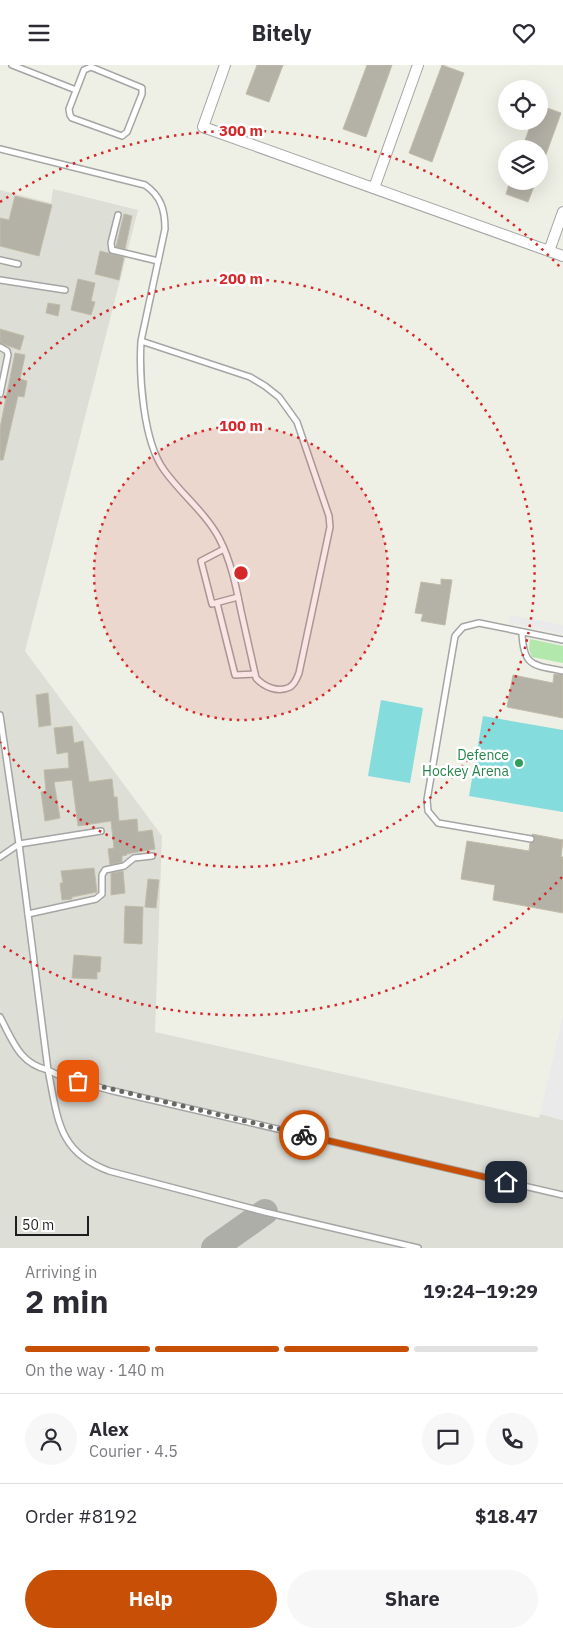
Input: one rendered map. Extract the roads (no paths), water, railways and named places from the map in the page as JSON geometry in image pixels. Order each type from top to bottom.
[{"type":"street","points":[[225,65],[203,127],[563,256]]},
{"type":"street","points":[[374,188],[418,65]]},
{"type":"street","points":[[548,251],[563,212]]},
{"type":"lane","points":[[12,65],[76,90]]},
{"type":"lane","points":[[91,67],[140,86],[143,91],[127,132],[122,136],[72,118],[69,109],[76,90],[84,70],[91,67]]},
{"type":"lane","points":[[0,149],[145,185],[153,191],[162,205],[165,229],[141,341],[141,373],[150,443],[164,470],[208,522],[224,549],[233,575],[256,678],[262,685],[270,689],[289,688],[295,683],[299,673],[328,540],[330,516],[297,422],[279,397],[250,377],[141,341]]},
{"type":"lane","points":[[118,215],[111,248],[158,261]]},
{"type":"lane","points":[[0,260],[18,264]]},
{"type":"lane","points":[[0,280],[65,289]]},
{"type":"lane","points":[[0,347],[8,353],[0,394]]},
{"type":"lane","points":[[224,549],[201,561],[212,604],[238,597]]},
{"type":"lane","points":[[217,603],[235,675],[255,674]]},
{"type":"lane","points":[[531,839],[438,823],[428,811],[426,800],[455,636],[463,627],[479,623],[563,640]]},
{"type":"lane","points":[[522,632],[522,647],[533,665],[563,671]]},
{"type":"lane","points":[[0,715],[1,737],[19,844],[48,1070],[63,1133],[70,1146],[92,1165],[109,1171],[265,1212],[418,1248]]},
{"type":"lane","points":[[0,857],[19,844],[101,831]]},
{"type":"lane","points":[[28,914],[96,899],[102,894],[102,875],[105,870],[124,866],[134,858],[152,856]]},
{"type":"lane","points":[[0,1017],[23,1057],[37,1067],[62,1077],[109,1090],[563,1195]]},
{"type":"place","name":"Defence Hockey Arena","points":[[519,763]]}]
